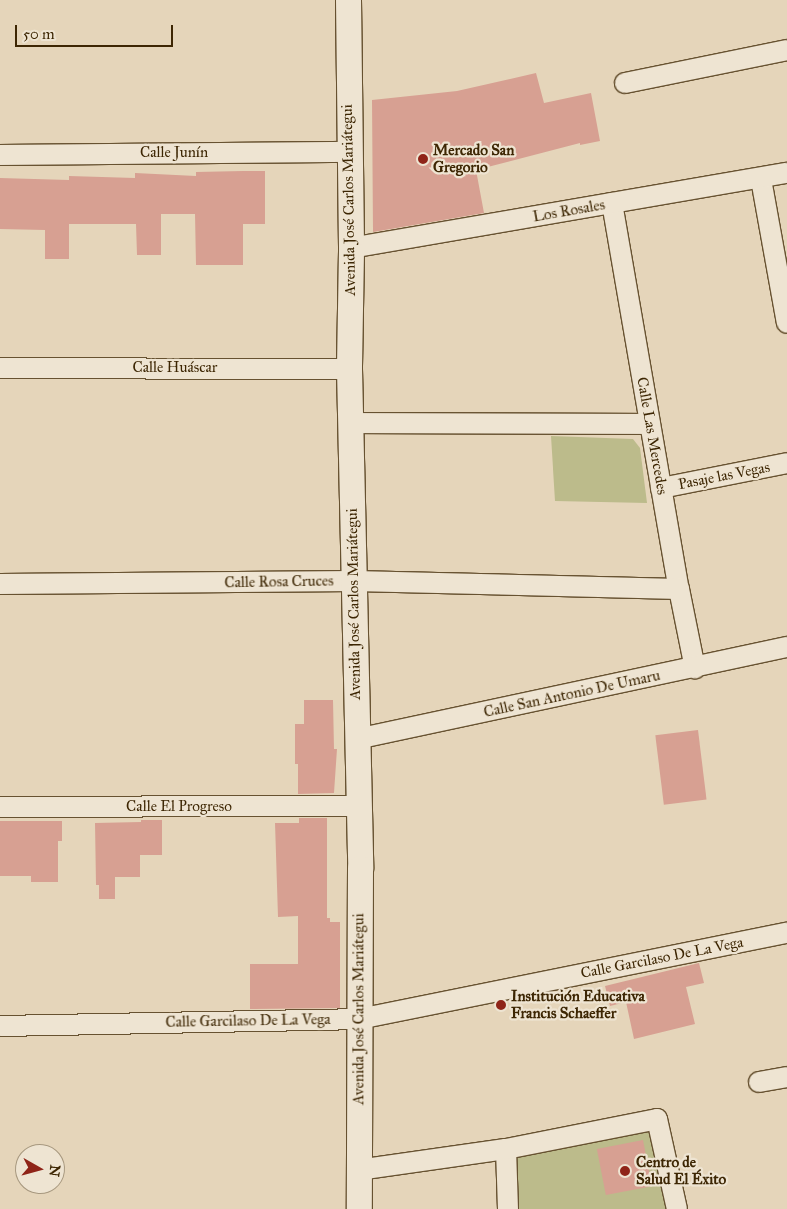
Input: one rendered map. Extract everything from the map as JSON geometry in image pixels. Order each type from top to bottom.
[{"type":"street","name":"Avenida José Carlos Mariátegui","points":[[348,0],[348,152],[351,248],[349,369],[358,806],[359,1209]]},
{"type":"street","points":[[625,83],[787,50]]},
{"type":"street","name":"Calle Junín","points":[[0,155],[348,152]]},
{"type":"street","name":"Los Rosales","points":[[351,248],[787,173]]},
{"type":"street","points":[[761,178],[787,323]]},
{"type":"street","name":"Calle Las Mercedes","points":[[612,203],[679,589],[695,668]]},
{"type":"street","name":"Calle Huáscar","points":[[0,368],[349,369]]},
{"type":"street","points":[[351,423],[650,424]]},
{"type":"street","name":"Pasaje las Vegas","points":[[662,488],[787,464]]},
{"type":"street","name":"Calle Rosa Cruces","points":[[0,584],[354,581],[679,589]]},
{"type":"street","name":"Calle San Antonio De Umaru","points":[[357,739],[787,647]]},
{"type":"street","name":"Calle El Progreso","points":[[0,807],[358,806]]},
{"type":"street","name":"Calle Garcilaso De La Vega","points":[[0,1026],[359,1019],[787,933]]},
{"type":"street","points":[[759,1082],[787,1077]]},
{"type":"street","points":[[358,1170],[506,1149],[657,1119],[677,1209]]},
{"type":"street","points":[[506,1149],[508,1209]]},
{"type":"shaded area","points":[[551,436],[633,439],[640,448],[647,503],[555,501]]},
{"type":"shaded area","points":[[649,1131],[667,1209],[514,1209],[512,1157]]},
{"type":"building","points":[[536,73],[544,103],[591,93],[600,141],[580,145],[580,143],[476,170],[484,213],[373,232],[372,100],[457,91]]},
{"type":"building","points":[[265,171],[265,224],[243,224],[243,265],[196,265],[195,214],[161,214],[161,255],[137,255],[136,224],[69,224],[69,259],[45,259],[45,230],[0,229],[0,178],[69,180],[69,176],[135,178],[135,173],[196,176],[196,172]]},
{"type":"building","points":[[304,700],[333,700],[334,749],[337,749],[334,793],[298,794],[298,764],[295,764],[295,724],[304,724]]},
{"type":"building","points":[[698,730],[707,799],[664,805],[655,735]]},
{"type":"building","points":[[299,818],[327,818],[327,918],[330,918],[330,922],[340,922],[340,1008],[250,1009],[250,964],[298,964],[298,916],[278,917],[275,823],[299,823]]},
{"type":"building","points":[[141,820],[162,820],[162,855],[140,855],[140,877],[115,877],[115,899],[99,899],[99,885],[96,885],[95,823],[141,822]]},
{"type":"building","points":[[0,821],[62,821],[62,841],[58,841],[58,882],[31,882],[31,876],[0,876]]},
{"type":"building","points":[[699,963],[704,983],[686,987],[695,1024],[634,1039],[626,1002],[610,1006],[605,986]]},
{"type":"building","name":"Centro de Salud El Éxito","points":[[643,1140],[652,1186],[606,1195],[597,1149]]},
{"type":"place","name":"Mercado San Gregorio","points":[[423,159]]},
{"type":"place","name":"Institución Educativa Francis Schaeffer","points":[[501,1005]]},
{"type":"place","name":"Centro de Salud El Éxito","points":[[625,1171]]}]
